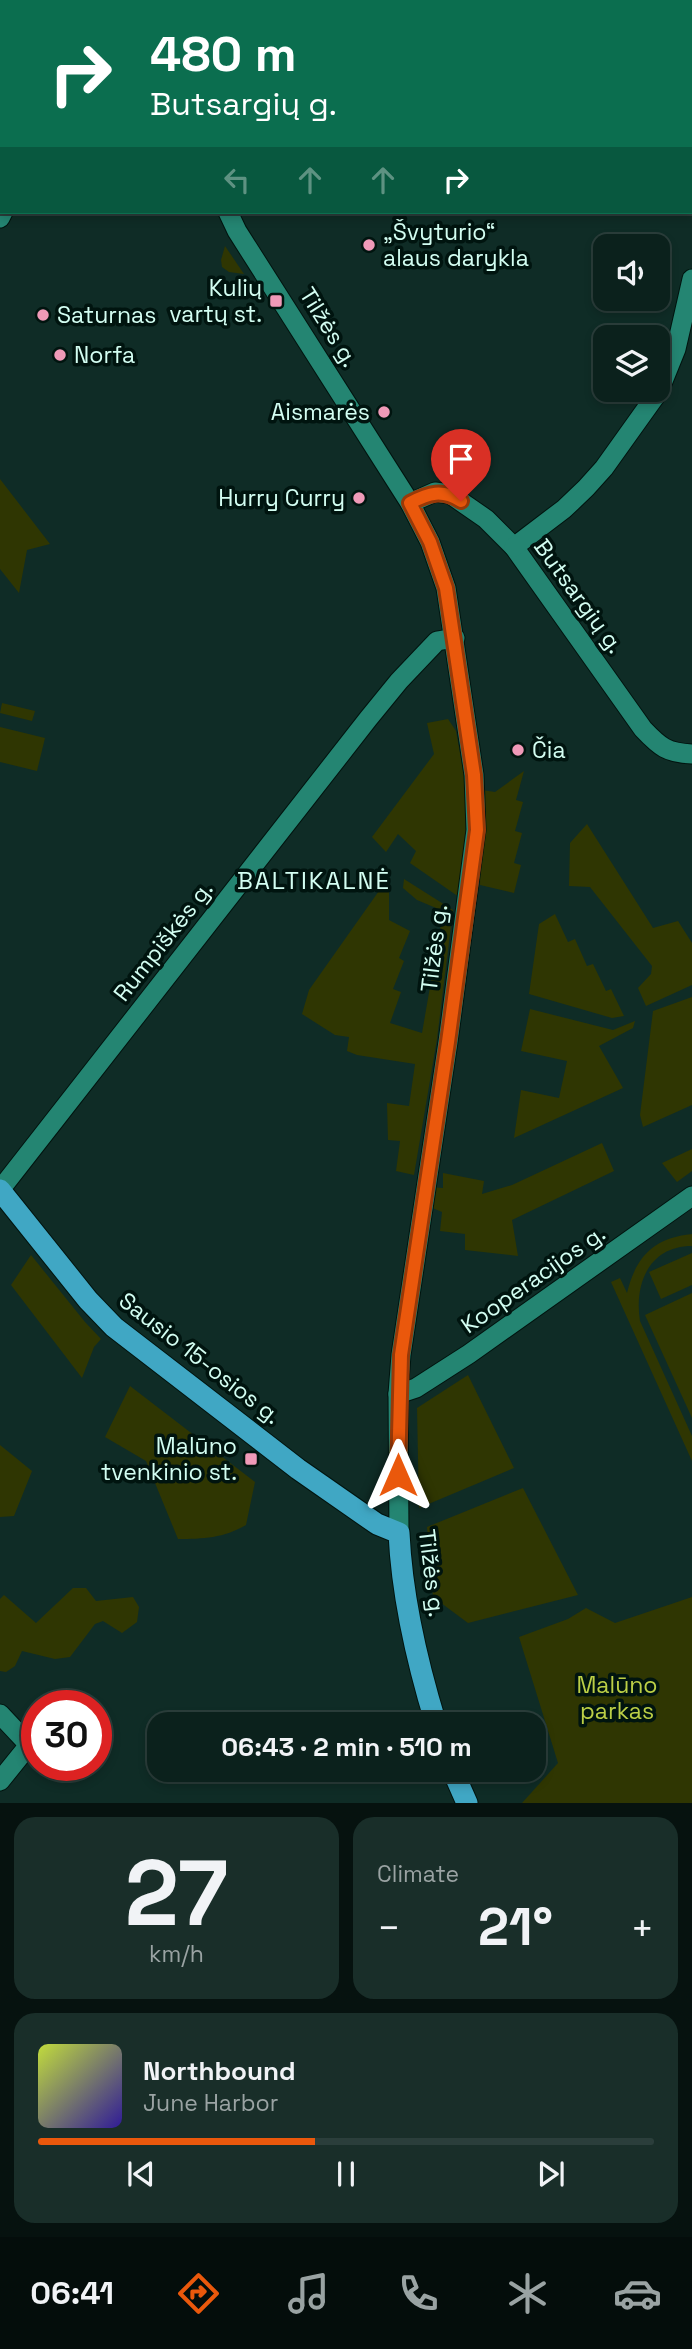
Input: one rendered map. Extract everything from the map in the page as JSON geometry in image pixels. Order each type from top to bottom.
[{"type":"main road","name":"Sausio 15-osios g.","points":[[0,1190],[88,1300],[114,1327],[298,1468],[377,1524],[399,1533]]},
{"type":"main road","name":"Tilžės g.","points":[[399,1533],[406,1599],[432,1712]]},
{"type":"main road","points":[[458,1782],[467,1803]]},
{"type":"street","name":"Tilžės g.","points":[[229,214],[237,231],[410,503],[439,565],[455,638],[474,775],[477,830],[401,1355],[398,1394],[399,1533]]},
{"type":"street","points":[[514,547],[564,509],[586,488],[604,468],[659,391],[676,348],[692,279]]},
{"type":"street","name":"Butsargių g.","points":[[410,503],[435,492],[450,494],[486,519],[514,547],[643,729],[657,744],[673,753],[692,754]]},
{"type":"street","name":"Rumpiškės g.","points":[[0,1190],[330,765],[399,681],[438,641],[455,638]]},
{"type":"street","name":"Kooperacijos g.","points":[[398,1394],[416,1388],[469,1354],[692,1196]]},
{"type":"street","points":[[0,1714],[29,1745],[0,1781]]},
{"type":"green space","points":[[225,246],[244,274],[229,272],[222,267]]},
{"type":"green space","points":[[0,479],[50,544],[27,550],[19,593],[0,569]]},
{"type":"green space","points":[[2,703],[35,711],[32,721],[0,713]]},
{"type":"green space","points":[[448,719],[456,731],[471,814],[459,897],[410,863],[416,851],[398,834],[386,852],[372,837],[434,754],[427,723]]},
{"type":"green space","points":[[0,727],[45,738],[37,771],[0,762]]},
{"type":"green space","points":[[524,771],[516,800],[523,802],[515,831],[522,833],[514,863],[521,865],[514,893],[480,885],[482,790],[495,792]]},
{"type":"green space","points":[[587,824],[653,928],[678,921],[692,943],[692,985],[646,1006],[638,988],[651,974],[652,966],[590,887],[569,886],[570,843]]},
{"type":"green space","points":[[404,879],[453,910],[437,1039],[414,1175],[396,1171],[400,1141],[388,1140],[387,1103],[409,1106],[415,1064],[347,1051],[349,1037],[335,1035],[302,1014],[309,990],[386,881],[389,884],[389,920],[410,931],[399,958],[404,961],[393,989],[401,992],[390,1023],[422,1033],[442,918],[436,908],[417,900],[403,888]]},
{"type":"green space","points":[[555,914],[568,942],[575,939],[587,966],[593,964],[606,991],[611,989],[624,1016],[612,1018],[529,994],[539,924]]},
{"type":"green space","points":[[692,997],[692,1105],[643,1127],[640,1115],[653,1011]]},
{"type":"green space","points":[[530,1009],[613,1030],[635,1021],[633,1028],[599,1046],[623,1088],[514,1138],[521,1090],[559,1098],[567,1061],[521,1051]]},
{"type":"green space","points":[[602,1143],[614,1171],[512,1220],[518,1256],[465,1250],[465,1234],[440,1231],[442,1212],[430,1207],[431,1187],[443,1188],[443,1173],[484,1181],[482,1194],[512,1185]]},
{"type":"green space","points":[[692,1149],[692,1171],[677,1182],[662,1163]]},
{"type":"green space","points":[[692,1234],[692,1246],[677,1248],[655,1260],[642,1281],[639,1307],[640,1321],[692,1436],[692,1461],[611,1282],[620,1278],[627,1293],[636,1269],[649,1251],[667,1240]]},
{"type":"green space","points":[[692,1253],[692,1285],[661,1299],[649,1272]]},
{"type":"green space","points":[[31,1255],[101,1339],[94,1347],[82,1378],[11,1285]]},
{"type":"green space","points":[[692,1293],[692,1418],[645,1315]]},
{"type":"green space","points":[[468,1375],[514,1468],[419,1508],[417,1408]]},
{"type":"green space","points":[[130,1386],[255,1482],[246,1525],[213,1537],[178,1539],[146,1461],[105,1437]]},
{"type":"green space","points":[[0,1445],[32,1471],[14,1516],[0,1517]]},
{"type":"green space","points":[[523,1488],[578,1595],[468,1623],[433,1597],[427,1527]]},
{"type":"green space","points":[[73,1588],[86,1588],[96,1601],[133,1597],[139,1607],[137,1622],[122,1633],[103,1621],[95,1624],[70,1657],[55,1659],[22,1651],[15,1666],[6,1672],[0,1671],[0,1599],[4,1595],[36,1623]]},
{"type":"green space","name":"Malūno parkas","points":[[692,1597],[692,1803],[522,1803],[541,1782],[546,1782],[546,1776],[558,1763],[546,1724],[546,1712],[542,1712],[519,1637],[568,1619],[586,1608],[615,1623]]},
{"type":"place","name":"„Švyturio“ alaus darykla","points":[[369,245]]},
{"type":"place","name":"Kulių vartų st.","points":[[276,301]]},
{"type":"place","name":"Saturnas","points":[[43,315]]},
{"type":"place","name":"Norfa","points":[[60,355]]},
{"type":"place","name":"Aismarės","points":[[384,412]]},
{"type":"place","name":"Hurry Curry","points":[[359,498]]},
{"type":"place","name":"Čia","points":[[518,750]]},
{"type":"place","name":"Malūno tvenkinio st.","points":[[251,1459]]},
{"type":"district","name":"BALTIKALNĖ","points":[[314,881]]},
{"type":"route","points":[[398,1475],[401,1355],[477,830],[474,775],[446,588],[430,542],[410,503],[435,492],[450,494],[461,501]]}]
